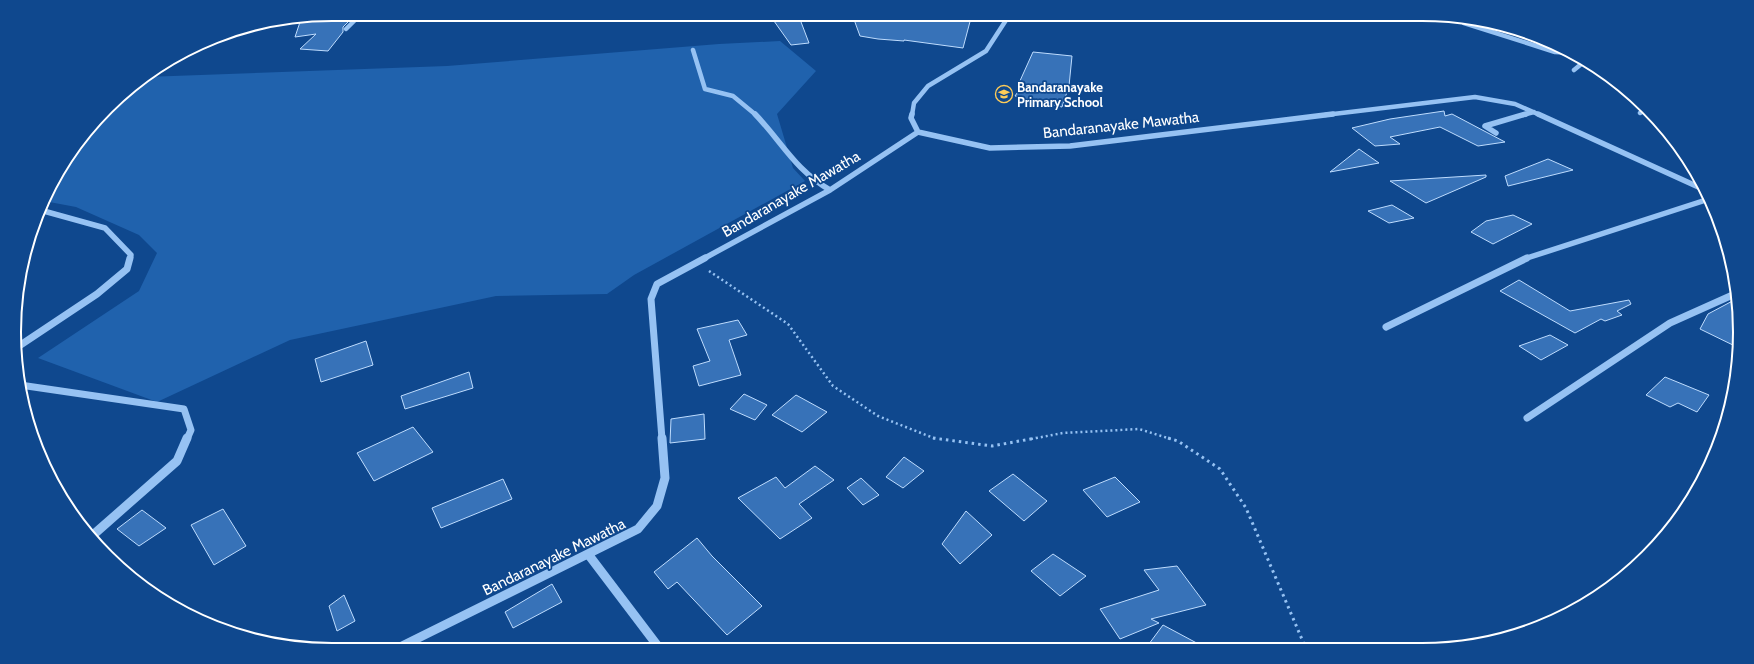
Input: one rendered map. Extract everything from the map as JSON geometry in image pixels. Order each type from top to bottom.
[{"type":"street","points":[[346,29],[354,21]]},
{"type":"street","points":[[918,132],[911,118],[914,103],[928,86],[986,50],[1005,21]]},
{"type":"street","points":[[1471,25],[1558,52]]},
{"type":"street","points":[[693,50],[705,89],[712,92],[728,94],[736,98],[759,120],[810,178],[830,190]]},
{"type":"street","points":[[1574,70],[1581,65]]},
{"type":"street","name":"Bandaranayake Mawatha","points":[[408,643],[638,530],[657,506],[665,478],[651,299],[657,284],[830,190],[918,132],[990,148],[1070,146],[1475,97],[1515,104],[1696,186]]},
{"type":"street","points":[[1496,133],[1485,126],[1534,112]]},
{"type":"street","points":[[1386,327],[1524,259],[1704,201]]},
{"type":"street","points":[[22,344],[97,294],[127,269],[131,255],[105,228],[46,212]]},
{"type":"street","points":[[1527,418],[1670,323],[1730,296]]},
{"type":"street","points":[[26,386],[184,410],[191,430],[177,461],[95,533]]},
{"type":"street","points":[[588,554],[655,643]]},
{"type":"path","points":[[696,263],[788,324],[833,386],[878,416],[936,440],[992,446],[1063,433],[1139,429],[1178,441],[1220,470],[1246,508],[1304,643]]},
{"type":"shaded area","points":[[780,41],[816,71],[777,114],[793,168],[805,181],[634,275],[607,294],[496,296],[290,340],[157,402],[38,358],[139,291],[157,253],[139,235],[76,207],[50,202],[73,159],[98,127],[127,98],[154,77],[447,66],[719,44]]},
{"type":"building","points":[[349,21],[343,27],[343,32],[328,51],[300,49],[316,34],[295,37],[300,23]]},
{"type":"building","points":[[774,21],[801,21],[809,43],[791,45]]},
{"type":"building","points":[[855,21],[970,21],[963,48],[860,36]]},
{"type":"building","points":[[1033,52],[1072,56],[1069,86],[1062,107],[1015,96],[1024,83],[1019,83]]},
{"type":"building","points":[[1444,111],[1445,116],[1452,114],[1505,142],[1478,146],[1440,127],[1390,137],[1400,144],[1375,146],[1352,128],[1390,119]]},
{"type":"building","points":[[1359,149],[1379,163],[1330,172]]},
{"type":"building","points":[[1548,159],[1573,170],[1508,186],[1505,176]]},
{"type":"building","points":[[1486,175],[1486,177],[1426,203],[1390,181]]},
{"type":"building","points":[[1392,205],[1414,218],[1389,223],[1368,211]]},
{"type":"building","points":[[1513,215],[1532,224],[1493,244],[1471,232],[1486,221]]},
{"type":"building","points":[[1519,280],[1570,311],[1629,300],[1631,304],[1617,311],[1622,315],[1605,321],[1601,319],[1575,333],[1500,291]]},
{"type":"building","points":[[1731,302],[1732,345],[1700,329],[1708,314]]},
{"type":"building","points":[[738,320],[747,335],[729,340],[741,375],[699,386],[693,366],[710,361],[697,329]]},
{"type":"building","points":[[1550,335],[1568,345],[1541,360],[1519,346]]},
{"type":"building","points":[[366,341],[373,365],[321,382],[315,359]]},
{"type":"building","points":[[469,372],[473,388],[405,409],[401,396]]},
{"type":"building","points":[[1665,377],[1709,395],[1697,412],[1678,403],[1670,407],[1646,395]]},
{"type":"building","points":[[744,394],[767,405],[755,420],[730,409]]},
{"type":"building","points":[[796,395],[827,412],[802,432],[772,415]]},
{"type":"building","points":[[704,414],[705,439],[670,443],[671,419]]},
{"type":"building","points":[[413,427],[433,452],[374,481],[357,453]]},
{"type":"building","points":[[904,457],[924,471],[903,488],[886,477]]},
{"type":"building","points":[[815,466],[834,480],[799,504],[812,518],[780,539],[738,498],[776,477],[785,488]]},
{"type":"building","points":[[1013,474],[1047,501],[1024,521],[989,491]]},
{"type":"building","points":[[1115,477],[1140,502],[1107,517],[1083,490]]},
{"type":"building","points":[[861,478],[879,495],[863,505],[847,488]]},
{"type":"building","points":[[503,479],[512,499],[441,528],[432,508]]},
{"type":"building","points":[[223,509],[246,546],[214,565],[191,525]]},
{"type":"building","points":[[142,510],[166,528],[139,546],[117,529]]},
{"type":"building","points":[[966,511],[992,535],[960,564],[942,544]]},
{"type":"building","points":[[697,538],[712,556],[762,606],[727,635],[677,582],[668,589],[654,572]]},
{"type":"building","points":[[1053,554],[1086,576],[1060,596],[1031,571]]},
{"type":"building","points":[[1177,566],[1206,605],[1151,619],[1159,623],[1120,639],[1100,609],[1159,590],[1144,570]]},
{"type":"building","points":[[552,584],[562,602],[513,628],[505,612]]},
{"type":"building","points":[[344,595],[355,621],[337,631],[329,606]]},
{"type":"building","points":[[1163,625],[1197,643],[1150,643]]},
{"type":"place","name":"Bandaranayake Primary School","points":[[1004,94]]}]
